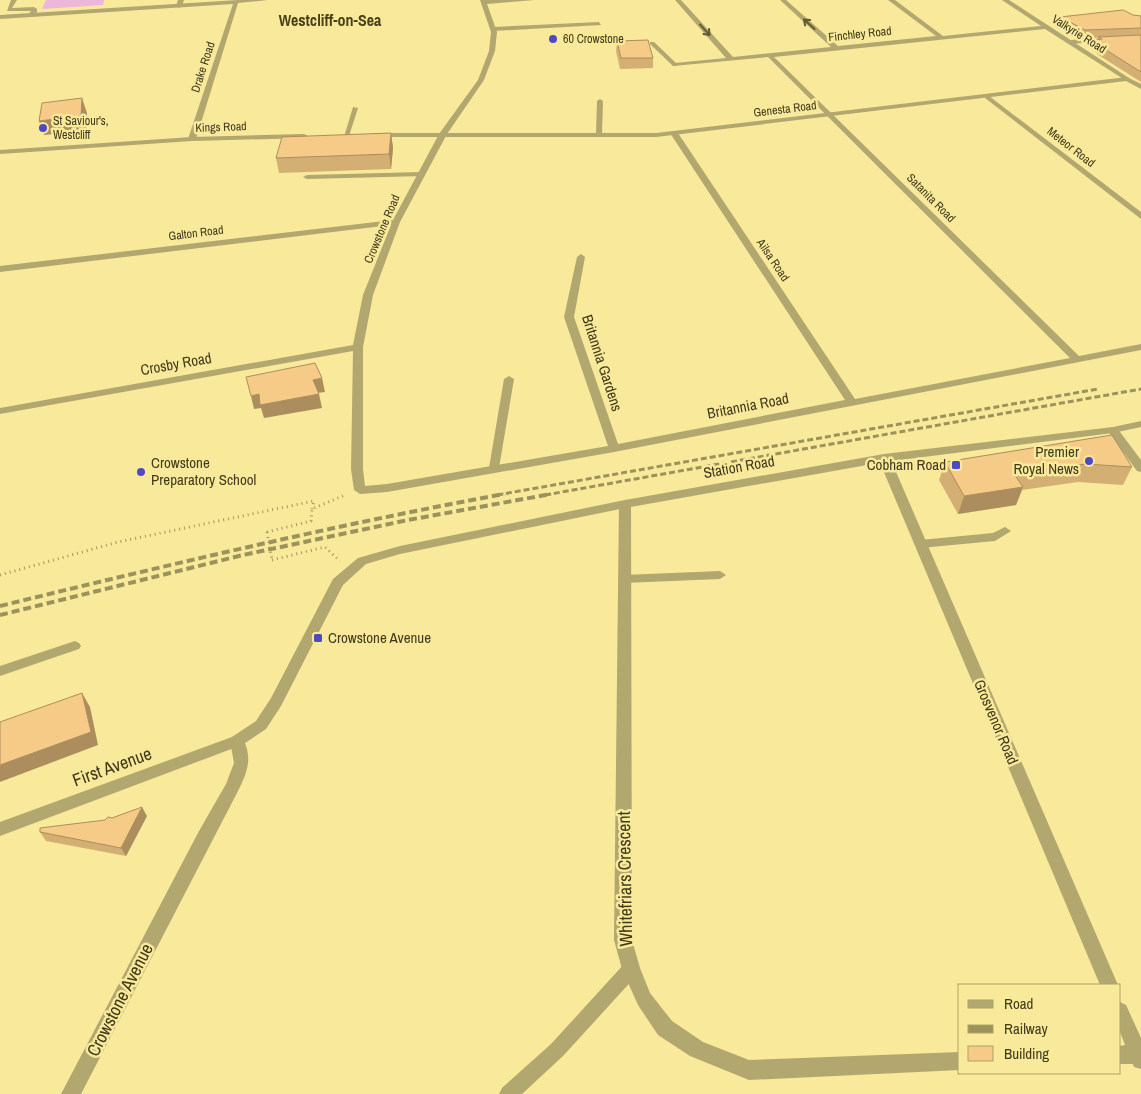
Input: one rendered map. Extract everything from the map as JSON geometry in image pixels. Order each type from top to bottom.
[{"type":"street","points":[[0,17],[180,3],[264,0]]},
{"type":"street","points":[[483,1],[530,0]]},
{"type":"street","points":[[678,0],[731,59]]},
{"type":"street","points":[[782,0],[836,48]]},
{"type":"street","points":[[891,0],[941,37]]},
{"type":"street","points":[[1006,0],[1017,0]]},
{"type":"street","name":"Valkyrie Road","points":[[1006,0],[1141,87]]},
{"type":"street","name":"Drake Road","points":[[192,139],[236,1]]},
{"type":"street","name":"Crowstone Road","points":[[360,490],[357,469],[358,347],[368,295],[396,222],[421,174],[443,134],[481,80],[492,51],[493,29],[483,1]]},
{"type":"street","name":"Finchley Road","points":[[675,65],[1046,27]]},
{"type":"street","name":"Satanita Road","points":[[769,55],[1076,358]]},
{"type":"street","name":"Genesta Road","points":[[443,134],[674,133],[986,97],[1127,78]]},
{"type":"street","name":"Meteor Road","points":[[986,97],[1141,216]]},
{"type":"street","name":"Ailsa Road","points":[[674,133],[851,401]]},
{"type":"street","points":[[366,135],[443,134]]},
{"type":"street","points":[[337,136],[356,135]]},
{"type":"street","name":"Kings Road","points":[[0,152],[192,139],[317,136]]},
{"type":"street","name":"Galton Road","points":[[0,269],[396,222]]},
{"type":"street","name":"Britannia Gardens","points":[[581,257],[569,317],[614,448]]},
{"type":"street","name":"Crosby Road","points":[[0,411],[358,347]]},
{"type":"street","name":"Britannia Road","points":[[360,490],[387,488],[614,448],[851,401],[1141,347]]},
{"type":"street","name":"Station Road","points":[[237,742],[261,725],[276,702],[338,582],[349,570],[362,561],[400,550],[625,504],[884,458],[1113,430],[1141,424]]},
{"type":"street","points":[[1113,430],[1141,468]]},
{"type":"street","name":"Grosvenor Road","points":[[884,458],[1109,984]]},
{"type":"street","name":"Whitefriars Crescent","points":[[625,504],[623,940],[630,969],[644,998],[665,1028],[697,1049],[749,1070],[958,1061]]},
{"type":"street","name":"First Avenue","points":[[0,830],[237,742]]},
{"type":"street","name":"Crowstone Avenue","points":[[71,1094],[205,836],[233,786],[242,763],[237,742]]},
{"type":"street","points":[[1121,1014],[1133,1056]]},
{"type":"lane","points":[[14,0],[9,10],[34,8],[34,12],[31,15]]},
{"type":"lane","points":[[493,29],[599,24]]},
{"type":"lane","points":[[1070,42],[1117,40]]},
{"type":"lane","points":[[652,43],[675,65]]},
{"type":"lane","points":[[599,134],[600,101]]},
{"type":"lane","points":[[346,136],[355,108]]},
{"type":"lane","points":[[307,177],[421,174]]},
{"type":"lane","points":[[494,468],[509,379]]},
{"type":"lane","points":[[920,544],[995,537],[1005,532]]},
{"type":"lane","points":[[624,579],[720,574]]},
{"type":"lane","points":[[0,671],[75,646]]},
{"type":"lane","points":[[508,1094],[563,1046],[630,969]]},
{"type":"path","points":[[312,509],[360,490]]},
{"type":"path","points":[[0,575],[118,542],[314,501],[311,520],[268,532],[272,560],[324,547]]},
{"type":"shaded area","points":[[46,0],[104,0],[103,5],[42,9]]},
{"type":"building","points":[[1123,10],[1133,15],[1141,16],[1141,28],[1085,30],[1060,17]]},
{"type":"building","points":[[1141,35],[1141,72],[1093,40],[1102,39],[1098,37]]},
{"type":"building","points":[[648,40],[653,58],[621,58],[617,41]]},
{"type":"building","points":[[82,98],[81,116],[39,121],[42,103]]},
{"type":"building","points":[[391,133],[389,154],[276,158],[282,137]]},
{"type":"building","points":[[315,363],[322,378],[313,380],[319,394],[260,405],[259,394],[251,396],[246,377]]},
{"type":"building","points":[[1112,435],[1132,467],[1086,464],[1014,474],[1023,487],[964,496],[945,462]]},
{"type":"building","points":[[82,693],[91,732],[0,765],[0,722]]},
{"type":"building","points":[[142,807],[121,848],[40,832],[40,828],[105,820],[108,817],[112,818]]},
{"type":"railway","points":[[497,495],[1098,389]]},
{"type":"railway","points":[[545,495],[1141,389]]},
{"type":"railway","points":[[0,606],[315,532],[504,494]]},
{"type":"railway","points":[[0,615],[243,555],[408,520],[551,494]]},
{"type":"place","name":"60 Crowstone","points":[[553,39]]},
{"type":"place","name":"St Saviour's, Westcliff","points":[[43,128]]},
{"type":"place","name":"Premier Royal News","points":[[1089,461]]},
{"type":"place","name":"Cobham Road","points":[[956,465]]},
{"type":"place","name":"Crowstone Preparatory School","points":[[141,472]]},
{"type":"place","name":"Crowstone Avenue","points":[[318,638]]},
{"type":"district","name":"Westcliff-on-Sea","points":[[330,20]]}]
